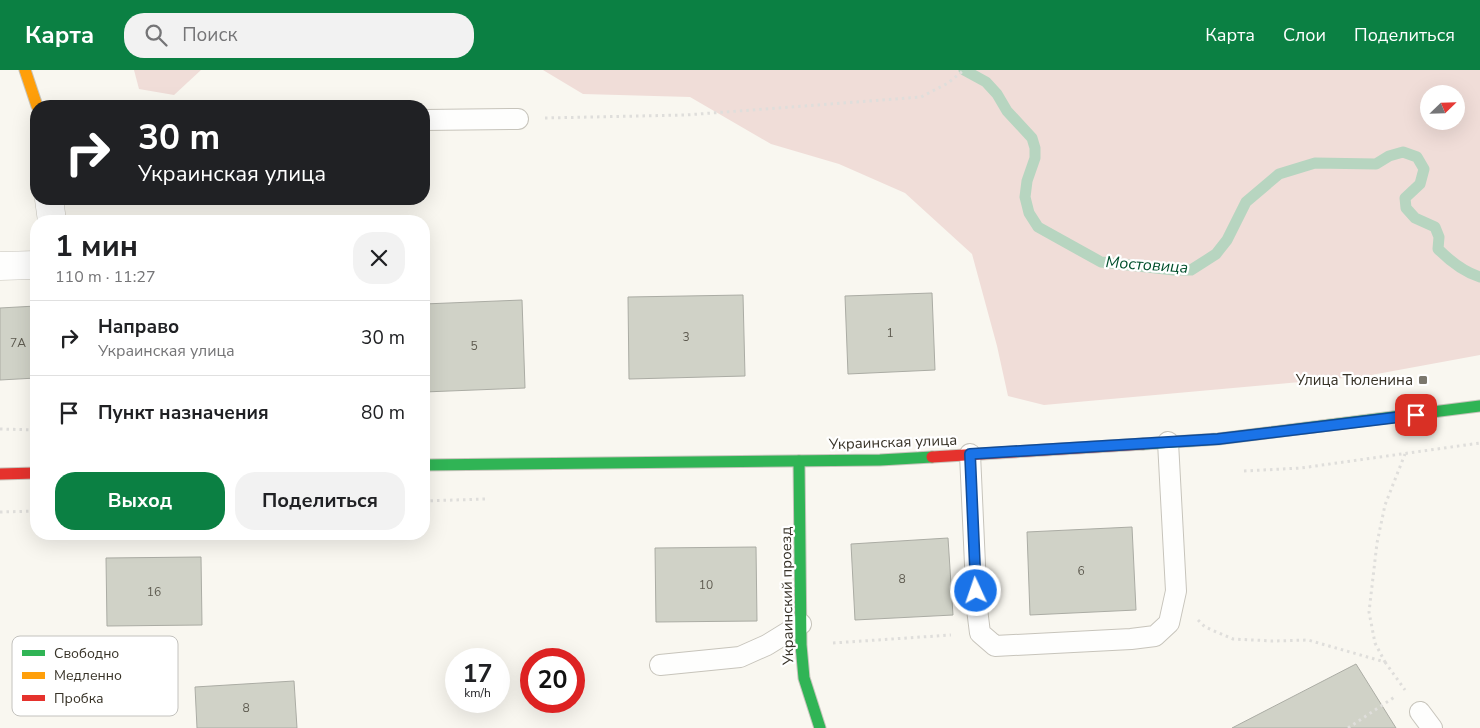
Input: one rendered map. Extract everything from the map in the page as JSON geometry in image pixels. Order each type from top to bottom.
[{"type":"main road","points":[[24,70],[35,100]]},
{"type":"main road","name":"Украинская улица","points":[[430,465],[880,460],[1218,439],[1480,406]]},
{"type":"main road","name":"Украинский проезд","points":[[799,461],[801,645],[804,678],[820,728]]},
{"type":"main road","points":[[0,474],[30,473]]},
{"type":"street","points":[[0,266],[30,265]]},
{"type":"lane","points":[[430,120],[518,119]]},
{"type":"lane","points":[[970,454],[971,503],[980,633],[996,646],[1131,639],[1155,636],[1169,623],[1176,591],[1168,442]]},
{"type":"lane","points":[[660,665],[740,657],[767,645],[801,624]]},
{"type":"path","points":[[518,119],[686,115],[921,97],[948,83],[964,70]]},
{"type":"path","points":[[0,429],[30,430]]},
{"type":"path","points":[[1174,598],[1205,627],[1234,639],[1308,640],[1385,662],[1375,643],[1369,612],[1377,543],[1385,504],[1405,454]]},
{"type":"path","points":[[0,512],[30,511]]},
{"type":"path","points":[[801,645],[980,633]]},
{"type":"path","points":[[1348,728],[1404,690]]},
{"type":"shaded area","points":[[134,70],[201,70],[174,95],[139,89]]},
{"type":"shaded area","points":[[543,70],[1480,70],[1480,355],[1366,376],[1044,405],[1008,396],[997,346],[972,254],[905,193],[839,164],[771,144],[690,97],[583,94]]},
{"type":"building","points":[[932,293],[935,370],[848,374],[845,296]]},
{"type":"building","points":[[743,295],[745,376],[629,379],[628,297]]},
{"type":"building","points":[[522,300],[525,388],[430,392],[430,304]]},
{"type":"building","points":[[30,306],[30,378],[0,380],[0,308]]},
{"type":"building","points":[[1132,527],[1136,610],[1030,615],[1027,532]]},
{"type":"building","points":[[948,538],[953,615],[855,620],[851,544]]},
{"type":"building","points":[[756,547],[757,621],[656,622],[655,548]]},
{"type":"building","points":[[201,557],[202,625],[107,626],[106,558]]},
{"type":"building","points":[[1356,664],[1396,728],[1232,728]]},
{"type":"building","points":[[294,681],[297,728],[197,728],[195,687]]},
{"type":"waterway","name":"Мостовица","points":[[964,70],[986,82],[997,94],[1007,111],[1032,138],[1035,158],[1027,181],[1025,197],[1029,213],[1038,227],[1101,262],[1174,270],[1191,270],[1216,254],[1227,240],[1246,202],[1279,174],[1315,163],[1376,164],[1389,156],[1403,152],[1417,157],[1424,169],[1420,184],[1405,198],[1406,208],[1415,218],[1435,227],[1439,237],[1438,249],[1452,262],[1480,277]]},
{"type":"traffic: fast","points":[[1143,444],[1218,439],[1480,406]]},
{"type":"traffic: fast","points":[[430,465],[880,460],[932,457]]},
{"type":"traffic: fast","points":[[799,461],[801,645],[804,678],[820,728]]},
{"type":"traffic: slow","points":[[25,70],[35,100]]},
{"type":"traffic: jam","points":[[932,457],[1143,444]]},
{"type":"traffic: jam","points":[[0,474],[30,473]]},
{"type":"place","name":"Улица Тюленина","points":[[1423,380]]},
{"type":"route","points":[[976,591],[970,454],[1218,439],[1416,415]]}]
